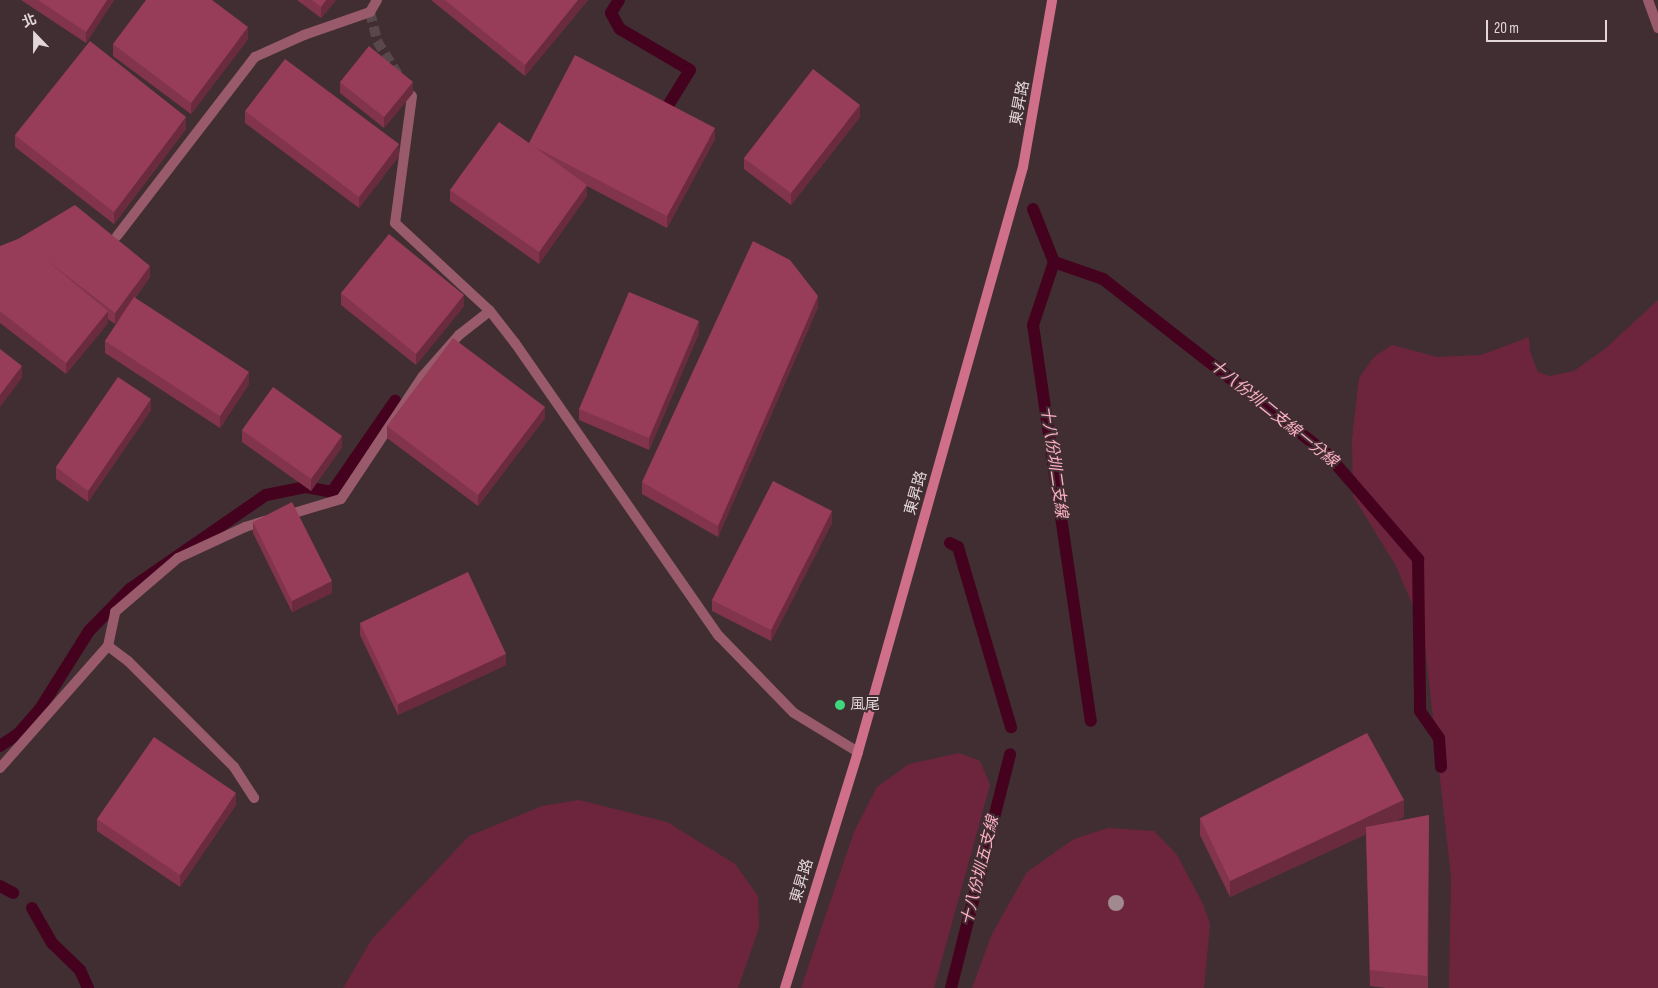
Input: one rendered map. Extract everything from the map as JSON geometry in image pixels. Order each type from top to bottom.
[{"type":"street","points":[[117,236],[255,57],[304,35],[370,12],[377,0]]},
{"type":"street","name":"東昇路","points":[[785,988],[858,752],[1023,167],[1052,0]]},
{"type":"street","points":[[1648,0],[1658,28]]},
{"type":"street","points":[[412,96],[395,223],[490,311],[719,636],[794,713],[858,752]]},
{"type":"street","points":[[0,768],[108,646],[115,612],[178,558],[245,527],[341,499],[422,377],[458,334],[490,311]]},
{"type":"street","points":[[108,646],[128,661],[234,767],[254,798]]},
{"type":"shaded area","points":[[1658,300],[1658,988],[1449,988],[1451,876],[1423,629],[1395,564],[1353,496],[1352,440],[1359,378],[1374,357],[1392,345],[1437,357],[1481,355],[1529,337],[1530,352],[1538,372],[1550,376],[1574,371],[1606,348]]},
{"type":"shaded area","points":[[959,753],[980,761],[990,785],[934,988],[801,988],[854,832],[877,787],[909,764]]},
{"type":"shaded area","points":[[579,800],[667,822],[735,864],[758,896],[759,928],[738,988],[343,988],[372,939],[469,836],[542,806]]},
{"type":"shaded area","points":[[1108,828],[1154,831],[1177,855],[1203,904],[1210,924],[1204,988],[972,988],[992,934],[1027,872],[1074,839]]},
{"type":"building","points":[[38,0],[107,0],[86,32]]},
{"type":"building","points":[[146,0],[212,0],[248,27],[191,103],[113,44]]},
{"type":"building","points":[[312,0],[326,0],[321,7]]},
{"type":"building","points":[[445,0],[578,0],[525,65]]},
{"type":"building","points":[[90,41],[186,117],[114,212],[15,135]]},
{"type":"building","points":[[369,46],[413,82],[384,117],[340,82]]},
{"type":"building","points":[[575,55],[715,128],[667,216],[533,146],[587,185],[539,252],[450,190],[499,122],[529,143]]},
{"type":"building","points":[[285,59],[399,144],[359,197],[245,111]]},
{"type":"building","points":[[813,69],[860,105],[791,193],[744,158]]},
{"type":"building","points":[[75,205],[150,266],[115,313],[45,259],[108,311],[66,363],[0,311],[0,246],[18,239]]},
{"type":"building","points":[[389,234],[464,295],[416,354],[341,293]]},
{"type":"building","points":[[753,241],[790,260],[818,296],[718,526],[642,482]]},
{"type":"building","points":[[629,292],[699,321],[649,438],[579,409]]},
{"type":"building","points":[[134,297],[249,372],[220,416],[105,341]]},
{"type":"building","points":[[453,338],[545,407],[478,495],[387,426]]},
{"type":"building","points":[[0,349],[22,366],[0,395]]},
{"type":"building","points":[[118,377],[151,399],[88,491],[56,467]]},
{"type":"building","points":[[273,387],[342,436],[311,479],[242,430]]},
{"type":"building","points":[[773,481],[832,511],[771,630],[712,600]]},
{"type":"building","points":[[292,502],[332,581],[292,601],[253,522]]},
{"type":"building","points":[[468,572],[506,654],[398,704],[360,623]]},
{"type":"building","points":[[1367,733],[1404,800],[1230,881],[1200,818]]},
{"type":"building","points":[[154,737],[236,793],[180,875],[97,819]]},
{"type":"building","points":[[1429,815],[1427,976],[1370,970],[1366,827]]},
{"type":"waterway","points":[[619,0],[611,13],[620,29],[690,70],[661,117]]},
{"type":"waterway","name":"十八份圳二支線","points":[[1033,209],[1054,262],[1033,325],[1091,721]]},
{"type":"waterway","name":"十八份圳二支線一分線","points":[[1054,262],[1103,279],[1328,455],[1418,559],[1420,711],[1439,738],[1441,767]]},
{"type":"waterway","points":[[0,746],[19,733],[40,709],[89,631],[130,589],[266,495],[306,487],[332,492],[395,401]]},
{"type":"waterway","name":"十八份圳五支線","points":[[950,543],[958,547],[1011,727]]},
{"type":"waterway","name":"十八份圳五支線","points":[[951,988],[1010,754]]},
{"type":"waterway","points":[[0,886],[13,893]]},
{"type":"waterway","points":[[32,908],[52,943],[80,970],[88,988]]},
{"type":"tunnel","points":[[370,12],[377,41],[398,74]]},
{"type":"place","name":"風尾","points":[[840,705]]}]
